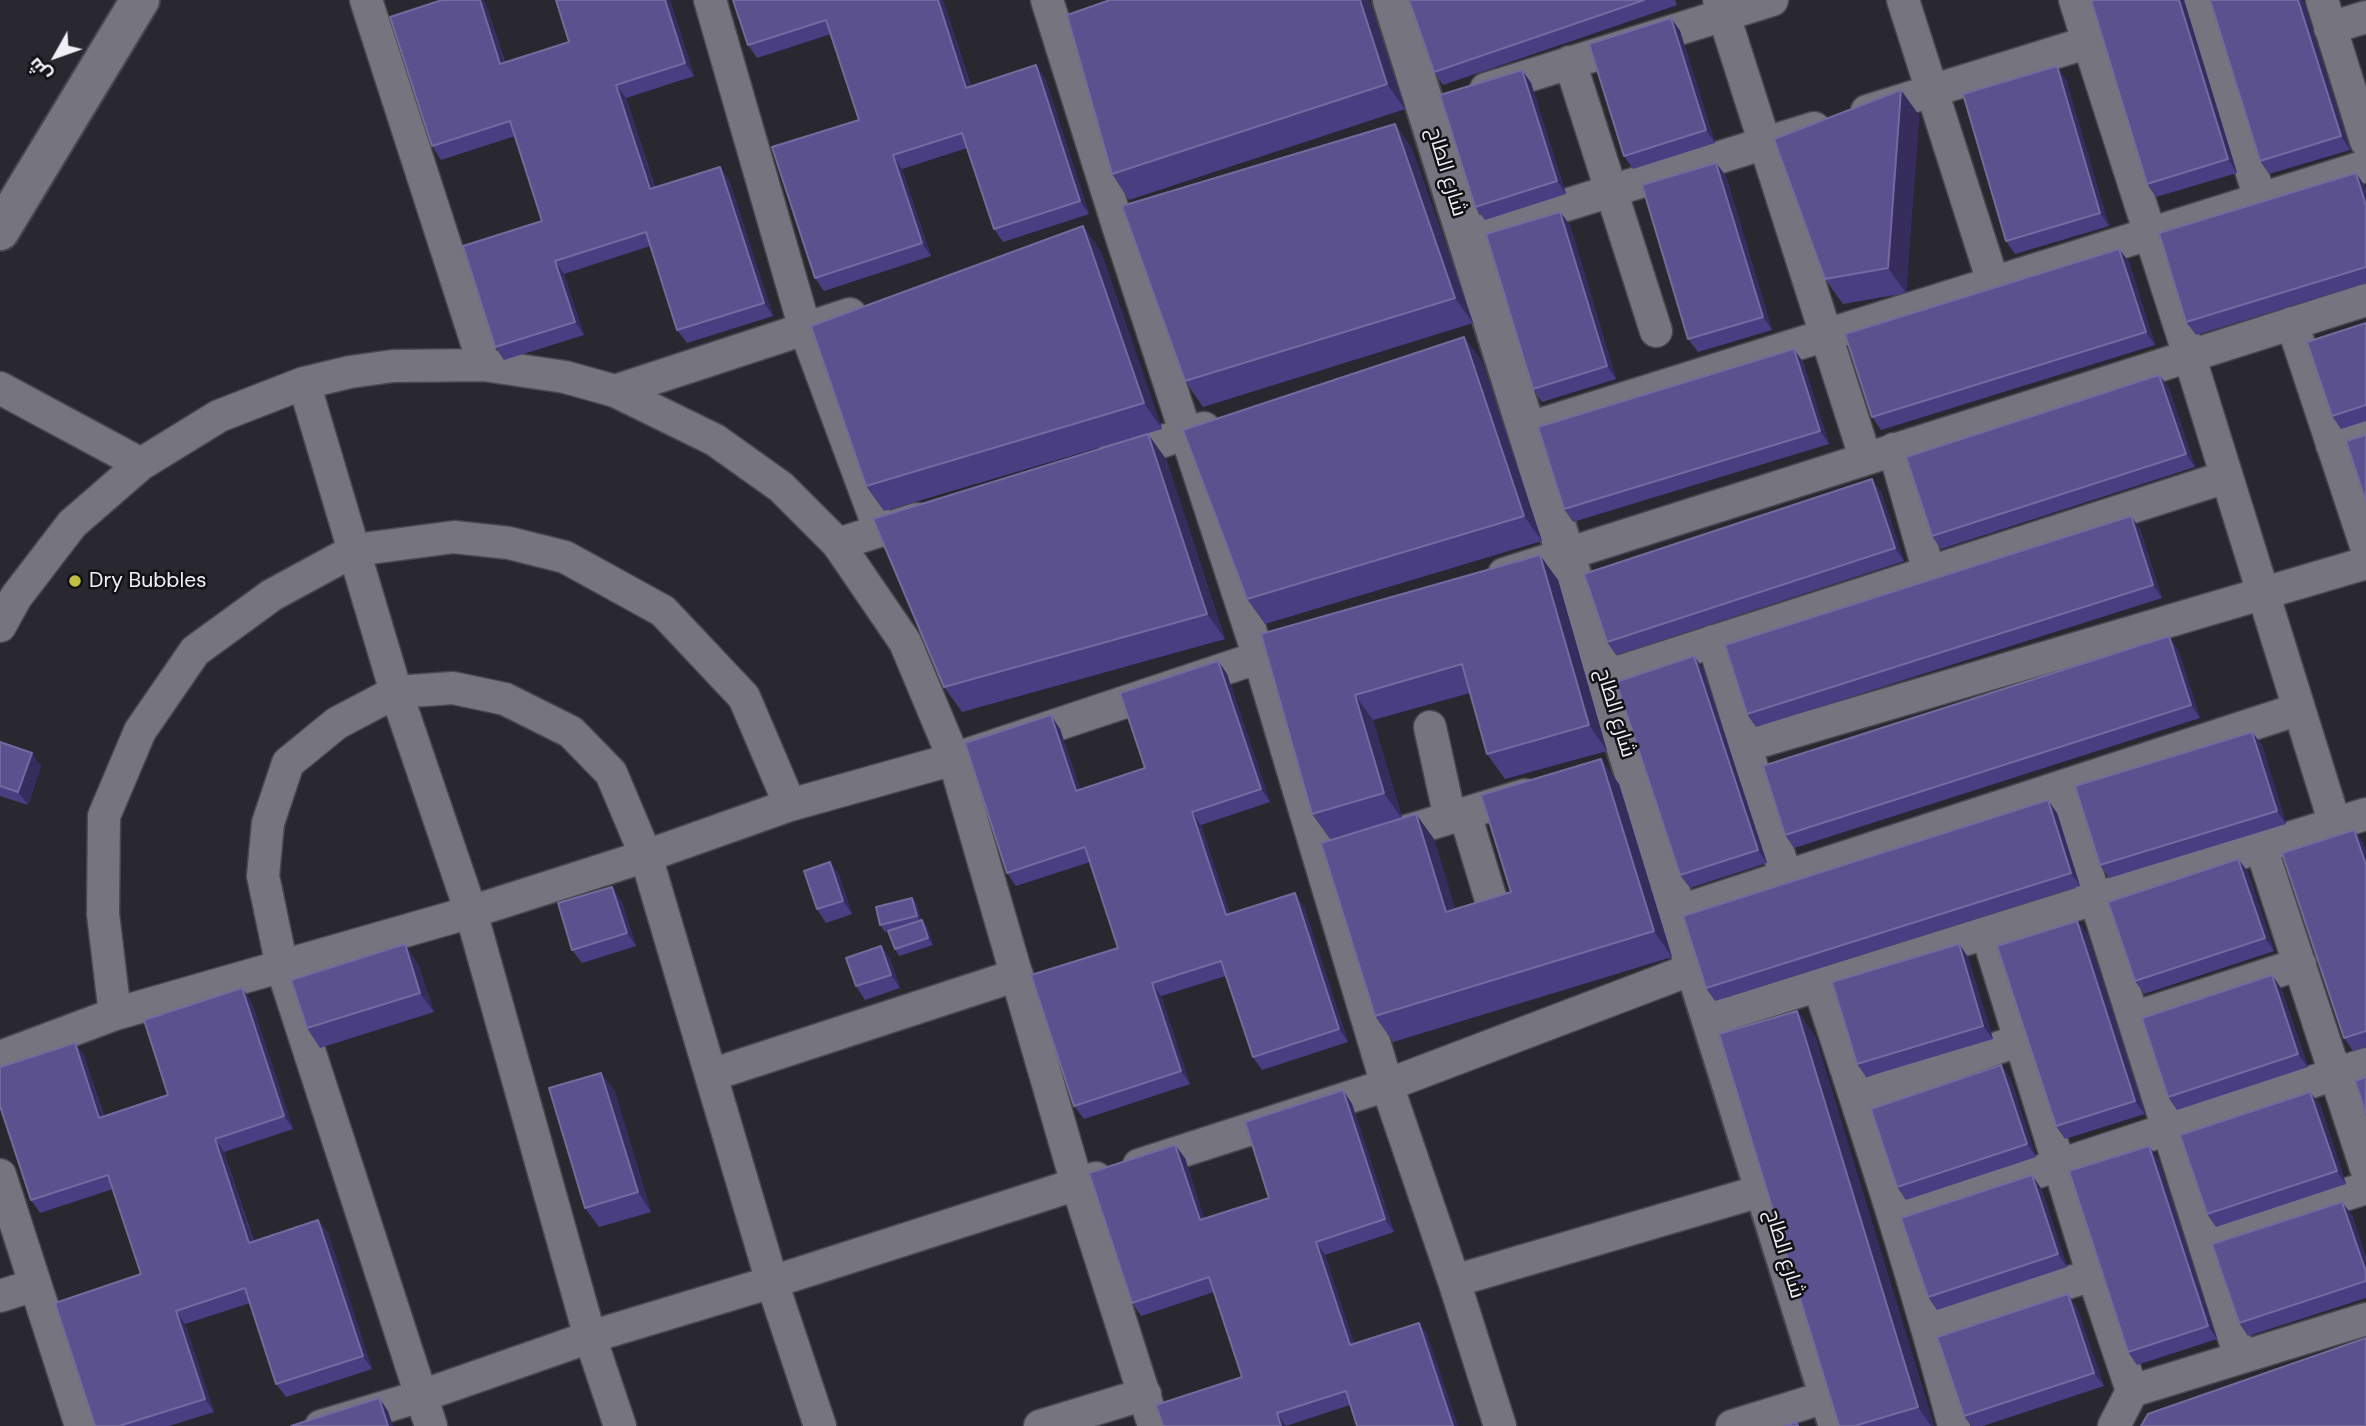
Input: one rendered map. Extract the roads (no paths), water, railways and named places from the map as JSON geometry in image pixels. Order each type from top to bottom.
[{"type":"street","points":[[0,232],[140,0]]},
{"type":"street","points":[[710,0],[805,329],[880,531]]},
{"type":"street","name":"شارع الطاح","points":[[1392,0],[1423,129],[1465,236],[1483,339],[1526,429],[1603,677],[1618,767],[1677,912],[1834,1411]]},
{"type":"street","points":[[1423,129],[1570,62],[1721,8],[1772,0]]},
{"type":"street","points":[[1903,0],[1993,282]]},
{"type":"street","points":[[2075,0],[2335,824]]},
{"type":"street","points":[[2199,0],[2260,199]]},
{"type":"street","points":[[1721,8],[1826,335],[1880,453],[1929,572]]},
{"type":"street","points":[[1060,13],[1119,229],[1259,657],[1341,852],[1387,1085],[1500,1426]]},
{"type":"street","points":[[2366,17],[2326,14],[2366,141]]},
{"type":"street","points":[[380,17],[484,365]]},
{"type":"street","points":[[1465,236],[2089,42]]},
{"type":"street","points":[[1570,62],[1656,331]]},
{"type":"street","points":[[1526,429],[2366,166]]},
{"type":"street","points":[[1475,583],[2366,300]]},
{"type":"street","points":[[615,391],[879,304]]},
{"type":"street","points":[[2292,323],[2366,545]]},
{"type":"street","points":[[0,626],[16,597],[72,524],[141,464],[219,416],[304,383],[393,366],[484,365],[565,377],[615,391],[715,440],[781,487],[838,544],[905,642],[954,759],[1077,1184],[1154,1426]]},
{"type":"street","points":[[304,383],[396,692],[471,912],[590,1337],[620,1426]]},
{"type":"street","points":[[0,388],[141,464]]},
{"type":"street","points":[[1092,463],[1237,418]]},
{"type":"street","points":[[2332,445],[2366,433]]},
{"type":"street","points":[[1603,677],[2226,477]]},
{"type":"street","points":[[838,544],[947,510]]},
{"type":"street","points":[[115,1014],[103,914],[104,816],[140,731],[195,651],[272,594],[355,550],[454,537],[509,543],[565,557],[663,611],[744,697],[790,805]]},
{"type":"street","points":[[1745,746],[2366,563]]},
{"type":"street","points":[[0,1057],[115,1014],[471,912],[646,856],[790,805],[954,759],[1335,631]]},
{"type":"street","points":[[1713,641],[1786,877]]},
{"type":"street","points":[[431,1426],[282,967],[263,876],[268,823],[288,763],[337,723],[396,692],[453,688],[505,699],[570,732],[611,773],[646,856],[772,1282],[820,1426]]},
{"type":"street","points":[[1677,912],[2299,709]]},
{"type":"street","points":[[1430,727],[1457,816],[1492,904]]},
{"type":"street","points":[[1341,852],[1554,787]]},
{"type":"street","points":[[2060,787],[2241,1357]]},
{"type":"street","points":[[1711,1019],[2366,814]]},
{"type":"street","points":[[2262,847],[2366,1168]]},
{"type":"street","points":[[1987,933],[2093,1275],[2132,1391]]},
{"type":"street","points":[[2133,1018],[2300,964]]},
{"type":"street","points":[[321,1426],[590,1337],[772,1282],[1387,1085],[1695,968]]},
{"type":"street","points":[[711,1075],[1017,975]]},
{"type":"street","points":[[1819,986],[1928,1326],[1954,1426]]},
{"type":"street","points":[[1856,1098],[2020,1040]]},
{"type":"street","points":[[1895,1219],[2366,1064]]},
{"type":"street","points":[[0,1175],[82,1426]]},
{"type":"street","points":[[2203,1240],[2366,1188]]},
{"type":"street","points":[[1454,1281],[1764,1190]]},
{"type":"street","points":[[1928,1326],[2093,1275]]},
{"type":"street","points":[[0,1296],[35,1285]]},
{"type":"street","points":[[2114,1426],[2132,1391],[2366,1319]]},
{"type":"street","points":[[1040,1426],[1144,1394]]},
{"type":"street","points":[[1732,1426],[1834,1411]]},
{"type":"place","name":"Dry Bubbles","points":[[75,581]]}]
